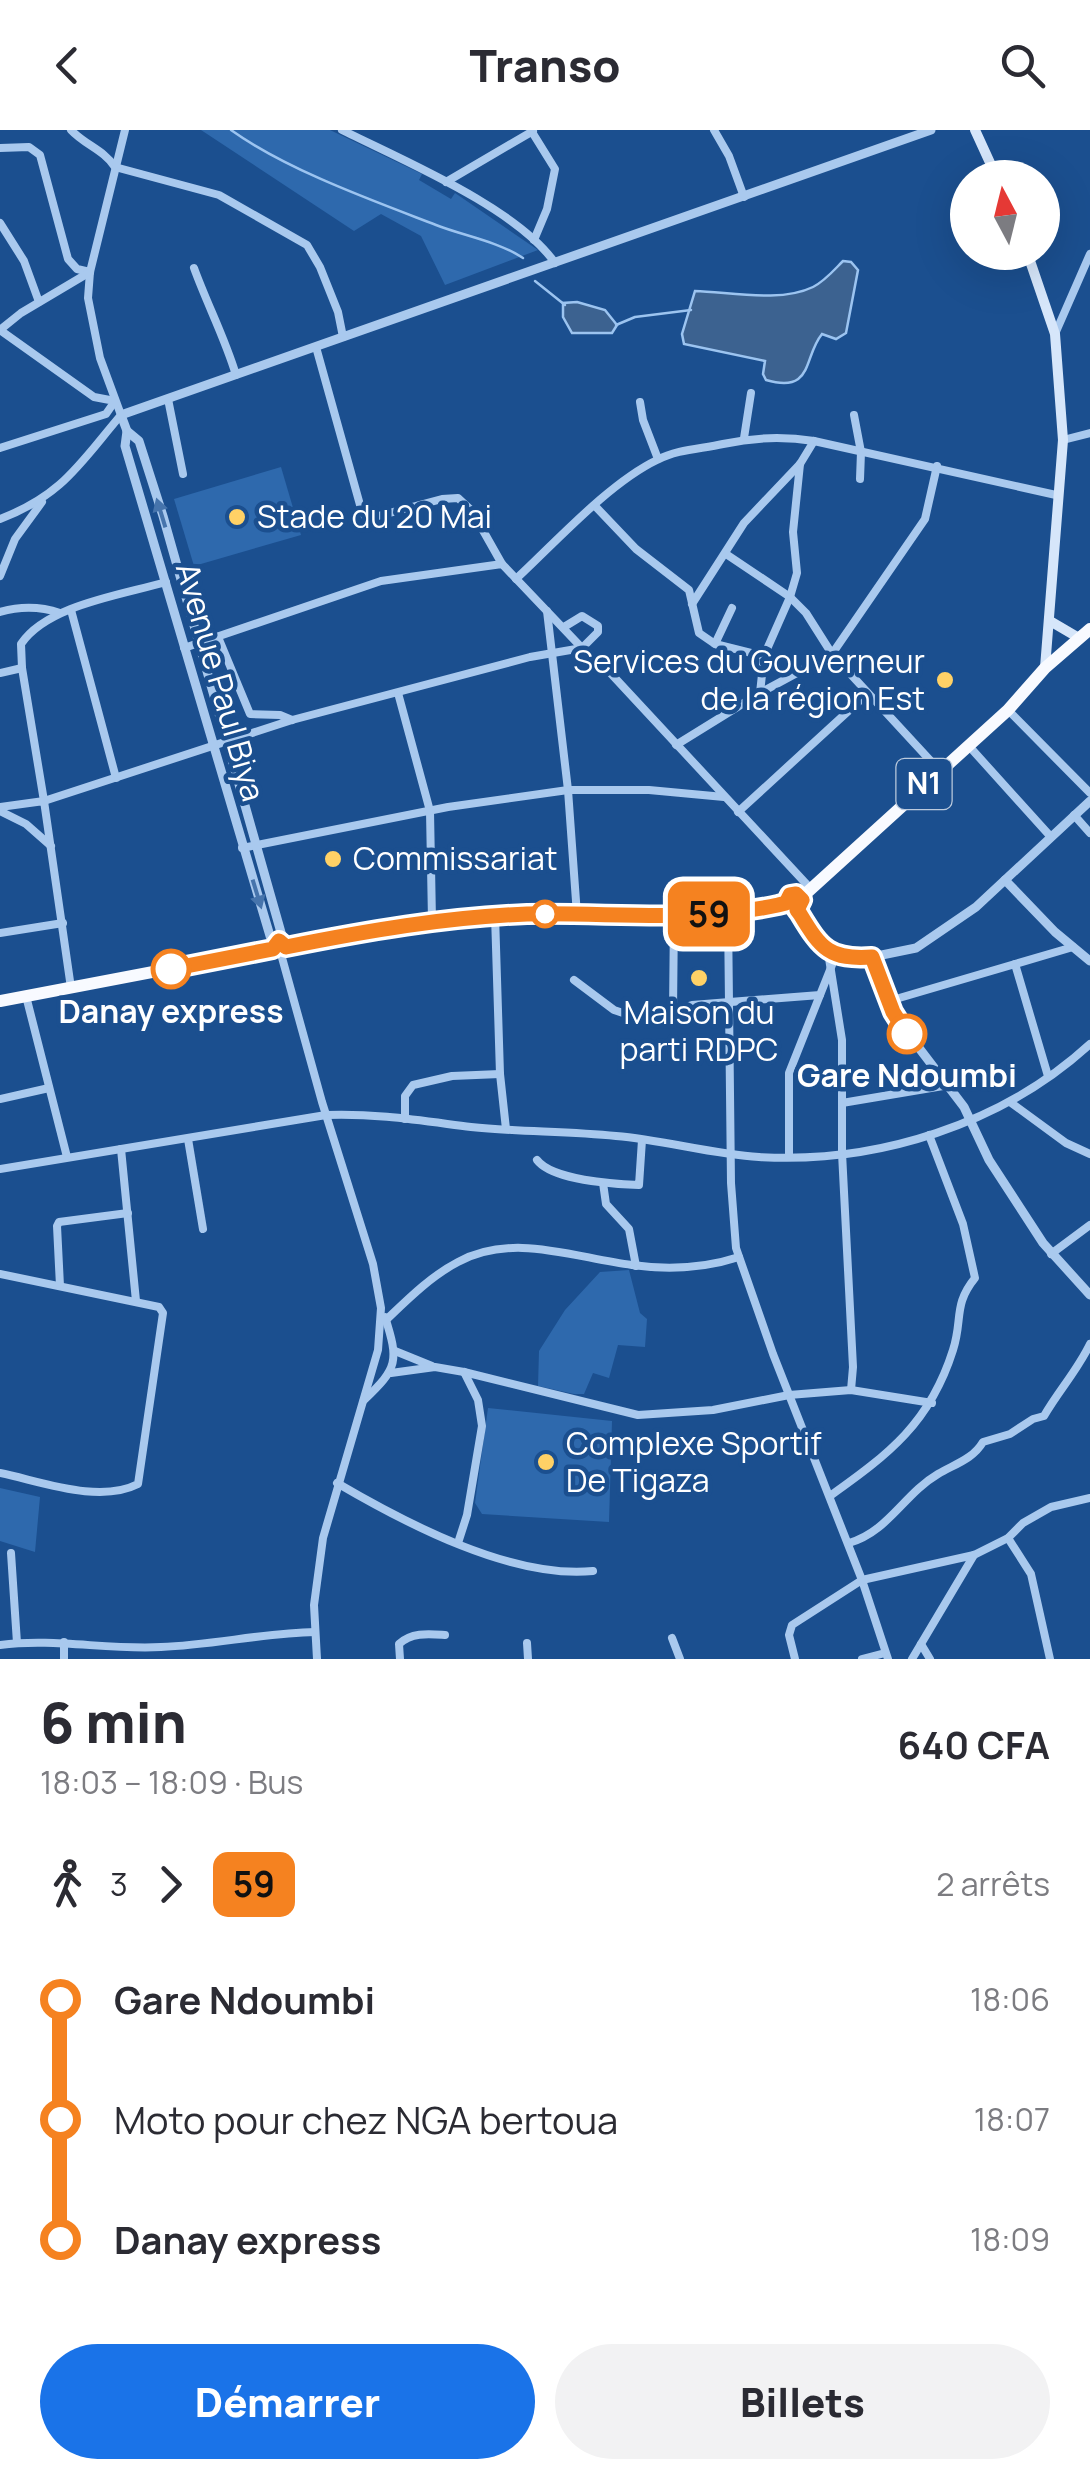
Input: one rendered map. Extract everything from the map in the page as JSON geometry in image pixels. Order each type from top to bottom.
[{"type":"highway","name":"N1","points":[[799,900],[1008,710],[1045,668],[1086,632]]},
{"type":"highway","points":[[0,1001],[432,921],[495,915],[728,913],[799,900]]},
{"type":"main road","points":[[975,130],[989,160]]},
{"type":"main road","points":[[1033,270],[1055,334],[1063,440],[1045,668]]},
{"type":"main road","points":[[1050,621],[1079,638],[1086,632]]},
{"type":"street","points":[[71,130],[80,141],[108,156],[115,168],[219,195],[307,245],[338,312],[343,337]]},
{"type":"street","points":[[125,130],[90,272],[92,327],[115,401],[128,431],[139,441],[227,741],[279,948],[395,1351],[391,1373],[362,1402]]},
{"type":"street","points":[[342,130],[468,193],[534,240],[554,263]]},
{"type":"street","points":[[714,130],[729,156],[744,197]]},
{"type":"street","points":[[0,576],[16,539],[45,499],[74,472],[122,415],[930,130]]},
{"type":"street","points":[[446,182],[534,131],[555,169],[547,209],[534,240]]},
{"type":"street","points":[[0,148],[29,147],[40,154],[68,259],[76,269],[90,272]]},
{"type":"street","points":[[0,223],[24,261],[38,302]]},
{"type":"street","points":[[1055,334],[1090,254]]},
{"type":"street","points":[[194,268],[236,374]]},
{"type":"street","points":[[90,272],[0,330],[94,397],[115,401]]},
{"type":"street","points":[[316,346],[367,519],[442,499],[458,498],[472,511],[502,564],[602,664],[738,812],[799,900],[828,952],[842,1040],[851,1390]]},
{"type":"street","points":[[744,438],[751,392]]},
{"type":"street","points":[[168,398],[183,474]]},
{"type":"street","points":[[0,448],[106,414],[115,401]]},
{"type":"street","points":[[640,402],[658,459]]},
{"type":"street","points":[[854,415],[862,452],[860,479]]},
{"type":"street","name":"Avenue Paul Biya","points":[[128,431],[125,446],[242,848],[279,948]]},
{"type":"street","points":[[1063,440],[1090,434]]},
{"type":"street","points":[[516,579],[631,476],[658,459],[744,438],[791,437],[814,441],[1056,494]]},
{"type":"street","points":[[692,604],[744,522],[800,464],[814,441]]},
{"type":"street","points":[[760,693],[764,656],[796,574],[794,532],[800,464]]},
{"type":"street","points":[[676,745],[832,654],[926,519],[937,466]]},
{"type":"street","points":[[0,519],[45,499]]},
{"type":"street","points":[[596,506],[636,548],[689,590],[695,627],[715,644],[764,656]]},
{"type":"street","points":[[726,554],[790,597],[806,613],[832,654],[940,771]]},
{"type":"street","points":[[184,648],[381,581],[502,564]]},
{"type":"street","points":[[71,988],[21,644],[28,633],[60,613],[166,582]]},
{"type":"street","points":[[0,612],[44,607],[60,613]]},
{"type":"street","points":[[715,644],[732,608]]},
{"type":"street","points":[[72,610],[116,778]]},
{"type":"street","points":[[547,611],[568,790],[577,915]]},
{"type":"street","points":[[0,809],[44,801],[292,720],[550,652],[582,648],[598,632],[598,626],[582,616],[564,628]]},
{"type":"street","points":[[218,637],[250,714],[280,715],[292,720]]},
{"type":"street","points":[[0,673],[22,668]]},
{"type":"street","points":[[398,693],[430,811],[432,921]]},
{"type":"street","points":[[738,812],[867,694]]},
{"type":"street","points":[[1008,710],[1090,793]]},
{"type":"street","points":[[968,746],[1051,836]]},
{"type":"street","points":[[242,848],[430,811],[568,790],[649,790],[724,797]]},
{"type":"street","points":[[828,952],[851,958],[916,948],[976,907],[1090,801]]},
{"type":"street","points":[[0,809],[26,824],[51,846]]},
{"type":"street","points":[[1074,815],[1090,833]]},
{"type":"street","points":[[1005,880],[1090,962]]},
{"type":"street","points":[[728,913],[732,1214],[739,1256],[789,1396],[849,1543],[886,1656],[862,1659]]},
{"type":"street","points":[[495,915],[500,1074],[506,1129]]},
{"type":"street","points":[[673,1011],[674,915]]},
{"type":"street","points":[[0,933],[63,923]]},
{"type":"street","points":[[888,1001],[1073,947]]},
{"type":"street","points":[[872,957],[900,1023],[949,1085],[990,1160],[1052,1254],[1090,1295]]},
{"type":"street","points":[[1015,964],[1048,1076]]},
{"type":"street","points":[[789,1157],[789,1073],[832,965]]},
{"type":"street","points":[[574,980],[626,1016],[644,1020],[692,1005],[820,995]]},
{"type":"street","points":[[26,996],[67,1156]]},
{"type":"street","points":[[0,1168],[326,1115],[354,1114],[642,1140],[731,1154],[789,1157],[842,1153],[971,1122],[1010,1102],[1090,1044]]},
{"type":"street","points":[[405,1119],[405,1096],[413,1085],[460,1075],[500,1074]]},
{"type":"street","points":[[842,1103],[949,1085]]},
{"type":"street","points":[[0,1100],[49,1088]]},
{"type":"street","points":[[1010,1102],[1066,1142],[1090,1154]]},
{"type":"street","points":[[830,1496],[894,1446],[932,1403],[958,1332],[961,1294],[976,1274],[963,1224],[928,1135]]},
{"type":"street","points":[[188,1139],[203,1229]]},
{"type":"street","points":[[537,1160],[546,1169],[603,1183],[641,1184],[642,1140]]},
{"type":"street","points":[[121,1149],[136,1301]]},
{"type":"street","points":[[603,1183],[606,1204],[629,1229],[636,1266]]},
{"type":"street","points":[[60,1286],[56,1226],[60,1222],[128,1213]]},
{"type":"street","points":[[1052,1254],[1090,1225]]},
{"type":"street","points":[[386,1320],[437,1276],[459,1261],[485,1252],[517,1247],[552,1250],[636,1266],[696,1266],[739,1256]]},
{"type":"street","points":[[0,1274],[136,1301],[159,1307],[163,1313],[138,1484],[90,1490],[0,1474]]},
{"type":"street","points":[[317,1659],[317,1570],[338,1483],[378,1350],[382,1308]]},
{"type":"street","points":[[849,1543],[868,1538],[936,1475],[967,1460],[983,1442],[1010,1434],[1044,1416],[1060,1387],[1075,1374],[1090,1344]]},
{"type":"street","points":[[395,1351],[434,1367],[638,1416],[713,1410],[851,1390],[932,1403]]},
{"type":"street","points":[[391,1373],[434,1367]]},
{"type":"street","points":[[458,1543],[467,1515],[482,1426],[478,1400],[464,1372]]},
{"type":"street","points":[[338,1483],[372,1504],[458,1543],[544,1571],[594,1571]]},
{"type":"street","points":[[795,1659],[789,1635],[792,1626],[862,1580],[974,1555],[1008,1538],[1023,1523],[1052,1507],[1090,1498]]},
{"type":"street","points":[[1008,1538],[1031,1574],[1050,1659]]},
{"type":"street","points":[[11,1553],[17,1643]]},
{"type":"street","points":[[912,1659],[974,1555]]},
{"type":"street","points":[[0,1645],[64,1642],[131,1648],[314,1632]]},
{"type":"street","points":[[400,1659],[398,1650],[404,1639],[414,1635],[445,1635]]},
{"type":"street","points":[[672,1638],[680,1659]]},
{"type":"street","points":[[64,1642],[64,1659]]},
{"type":"street","points":[[527,1643],[528,1659]]},
{"type":"street","points":[[921,1644],[930,1659]]},
{"type":"street","points":[[131,1648],[131,1659]]},
{"type":"shaded area","points":[[201,130],[330,130],[422,174],[419,180],[451,199],[455,193],[538,250],[445,285],[421,236],[381,214],[354,231]]},
{"type":"shaded area","points":[[843,261],[851,262],[858,270],[846,333],[836,339],[822,334],[800,378],[781,383],[766,380],[765,361],[684,344],[682,334],[695,291],[786,295],[813,287]]},
{"type":"shaded area","points":[[577,302],[605,310],[617,325],[612,333],[572,333],[563,317],[563,303]]},
{"type":"shaded area","name":"Stade du 20 Mai","points":[[281,467],[301,535],[194,566],[174,499]]},
{"type":"shaded area","points":[[629,1270],[640,1313],[647,1319],[645,1347],[618,1345],[609,1378],[593,1373],[584,1394],[538,1386],[539,1351],[565,1310],[600,1272]]},
{"type":"shaded area","name":"Complexe Sportif De Tigaza","points":[[488,1408],[612,1421],[609,1522],[482,1514],[475,1503]]},
{"type":"shaded area","points":[[0,1488],[40,1497],[35,1552],[0,1541]]},
{"type":"waterway","points":[[231,130],[330,183],[523,258]]},
{"type":"waterway","points":[[535,281],[565,305]]},
{"type":"waterway","points":[[616,325],[635,317],[691,310]]},
{"type":"bus line","name":"59","points":[[171,969],[273,949],[279,941],[286,947],[450,918],[714,914],[778,905],[796,894],[802,900],[797,910],[828,952],[851,958],[872,957],[893,1012],[907,1034]]},
{"type":"place","name":"Stade du 20 Mai","points":[[237,517]]},
{"type":"place","name":"Services du Gouverneur de la région Est","points":[[945,680]]},
{"type":"place","name":"Commissariat","points":[[333,859]]},
{"type":"place","name":"Danay express","points":[[171,969]]},
{"type":"place","name":"Maison du parti RDPC","points":[[699,978]]},
{"type":"place","name":"Gare Ndoumbi","points":[[907,1034]]},
{"type":"place","name":"Complexe Sportif De Tigaza","points":[[546,1462]]}]
